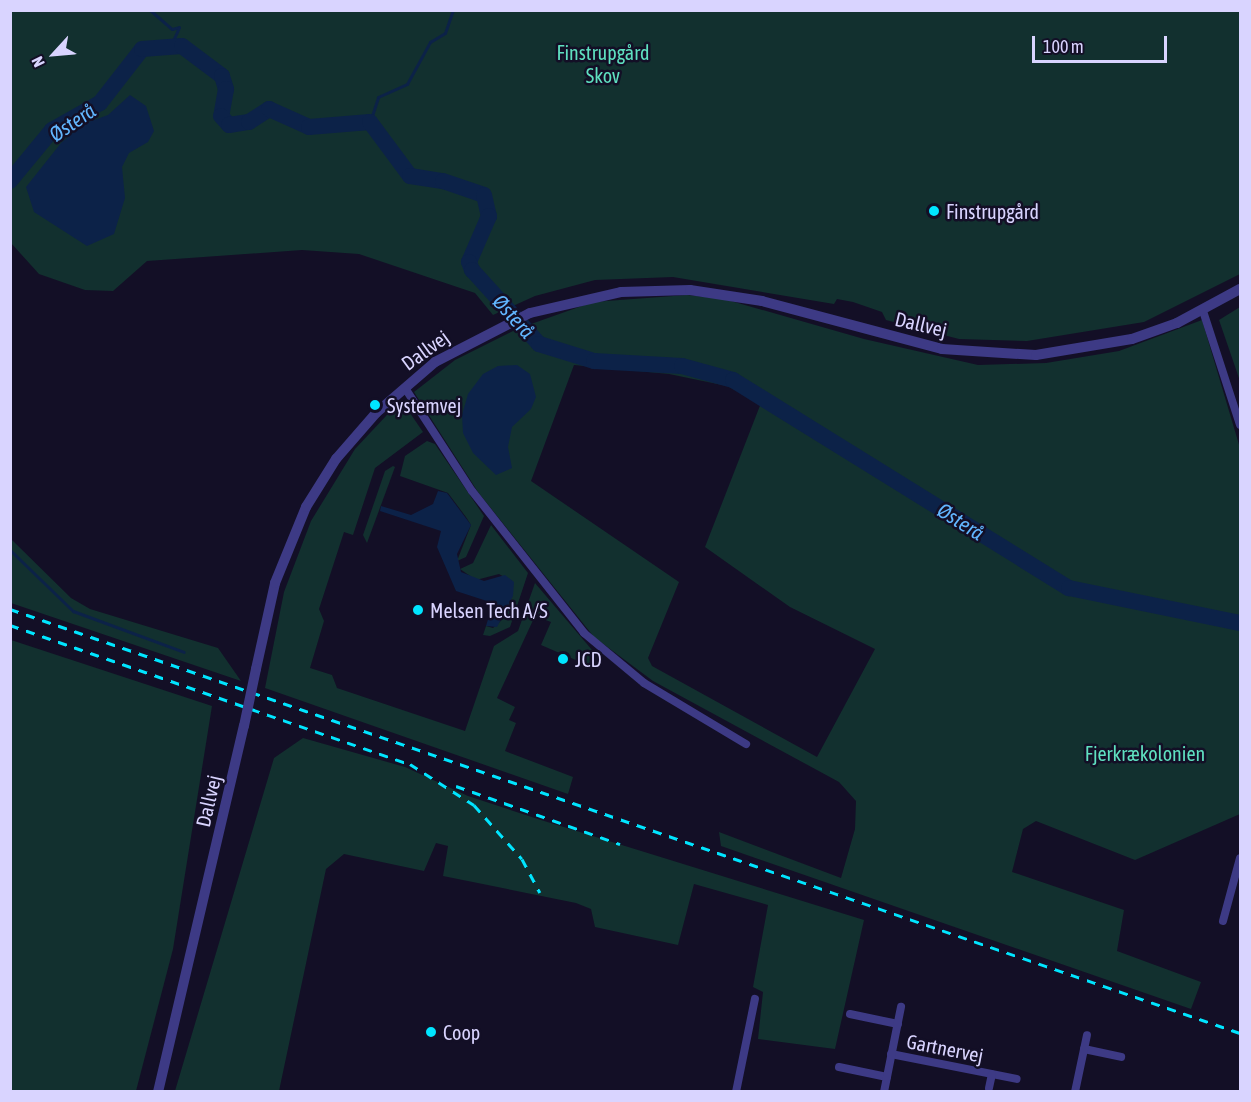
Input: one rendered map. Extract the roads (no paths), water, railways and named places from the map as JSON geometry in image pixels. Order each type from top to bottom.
[{"type":"street","name":"Dallvej","points":[[158,1092],[244,726],[275,583],[306,507],[336,459],[405,388],[435,363],[496,327],[530,313],[621,292],[690,290],[762,301],[942,349],[1013,356],[1110,345],[1203,311],[1240,290]]},
{"type":"street","points":[[1203,311],[1240,425]]},
{"type":"street","points":[[405,388],[472,491],[584,633],[637,678],[746,744]]},
{"type":"street","points":[[1222,921],[1240,858]]},
{"type":"street","points":[[736,1092],[755,999]]},
{"type":"street","name":"Gartnervej","points":[[884,1092],[901,1007]]},
{"type":"street","name":"Gartnervej","points":[[850,1014],[898,1024]]},
{"type":"street","points":[[1075,1092],[1087,1035]]},
{"type":"street","points":[[1084,1049],[1121,1057]]},
{"type":"street","name":"Gartnervej","points":[[891,1054],[1017,1079]]},
{"type":"street","points":[[839,1067],[887,1077]]},
{"type":"street","name":"Gartnervej","points":[[989,1088],[992,1074]]},
{"type":"water","points":[[130,95],[146,106],[154,131],[148,142],[129,153],[122,167],[125,198],[114,234],[87,246],[34,212],[26,187],[61,143],[83,124],[108,115]]},
{"type":"water","points":[[517,365],[530,374],[536,397],[531,409],[512,427],[508,447],[512,468],[496,475],[473,453],[463,433],[462,415],[468,394],[483,374],[498,366]]},
{"type":"water","points":[[438,491],[447,493],[471,525],[457,554],[461,572],[484,581],[505,575],[514,582],[513,596],[497,627],[486,626],[493,603],[456,591],[437,547],[441,531],[380,511],[381,506],[411,515],[433,504]]},
{"type":"waterway","points":[[150,10],[172,29],[179,27]]},
{"type":"waterway","points":[[370,122],[378,97],[407,84],[430,42],[445,33],[453,10]]},
{"type":"waterway","points":[[172,43],[179,27]]},
{"type":"waterway","name":"Østerå","points":[[10,181],[52,130],[100,103],[142,49],[182,46],[222,76],[226,89],[221,116],[229,125],[249,122],[269,109],[309,127],[370,122],[410,176],[443,181],[484,195],[489,216],[469,262],[472,270],[539,344],[594,361],[682,366],[733,380],[1069,588],[1240,623]]},
{"type":"waterway","points":[[10,550],[73,611],[184,652]]},
{"type":"railway","points":[[10,609],[1240,1033]]},
{"type":"railway","points":[[10,625],[410,764],[474,805],[522,859],[540,893]]},
{"type":"railway","points":[[456,786],[620,844]]},
{"type":"place","name":"Finstrupgård","points":[[934,211]]},
{"type":"place","name":"Systemvej","points":[[375,405]]},
{"type":"place","name":"Melsen Tech A/S","points":[[418,610]]},
{"type":"place","name":"JCD","points":[[563,659]]},
{"type":"place","name":"Coop","points":[[431,1032]]},
{"type":"park label","name":"Finstrupgård Skov","points":[[603,64]]},
{"type":"park label","name":"Fjerkrækolonien","points":[[1145,753]]}]
